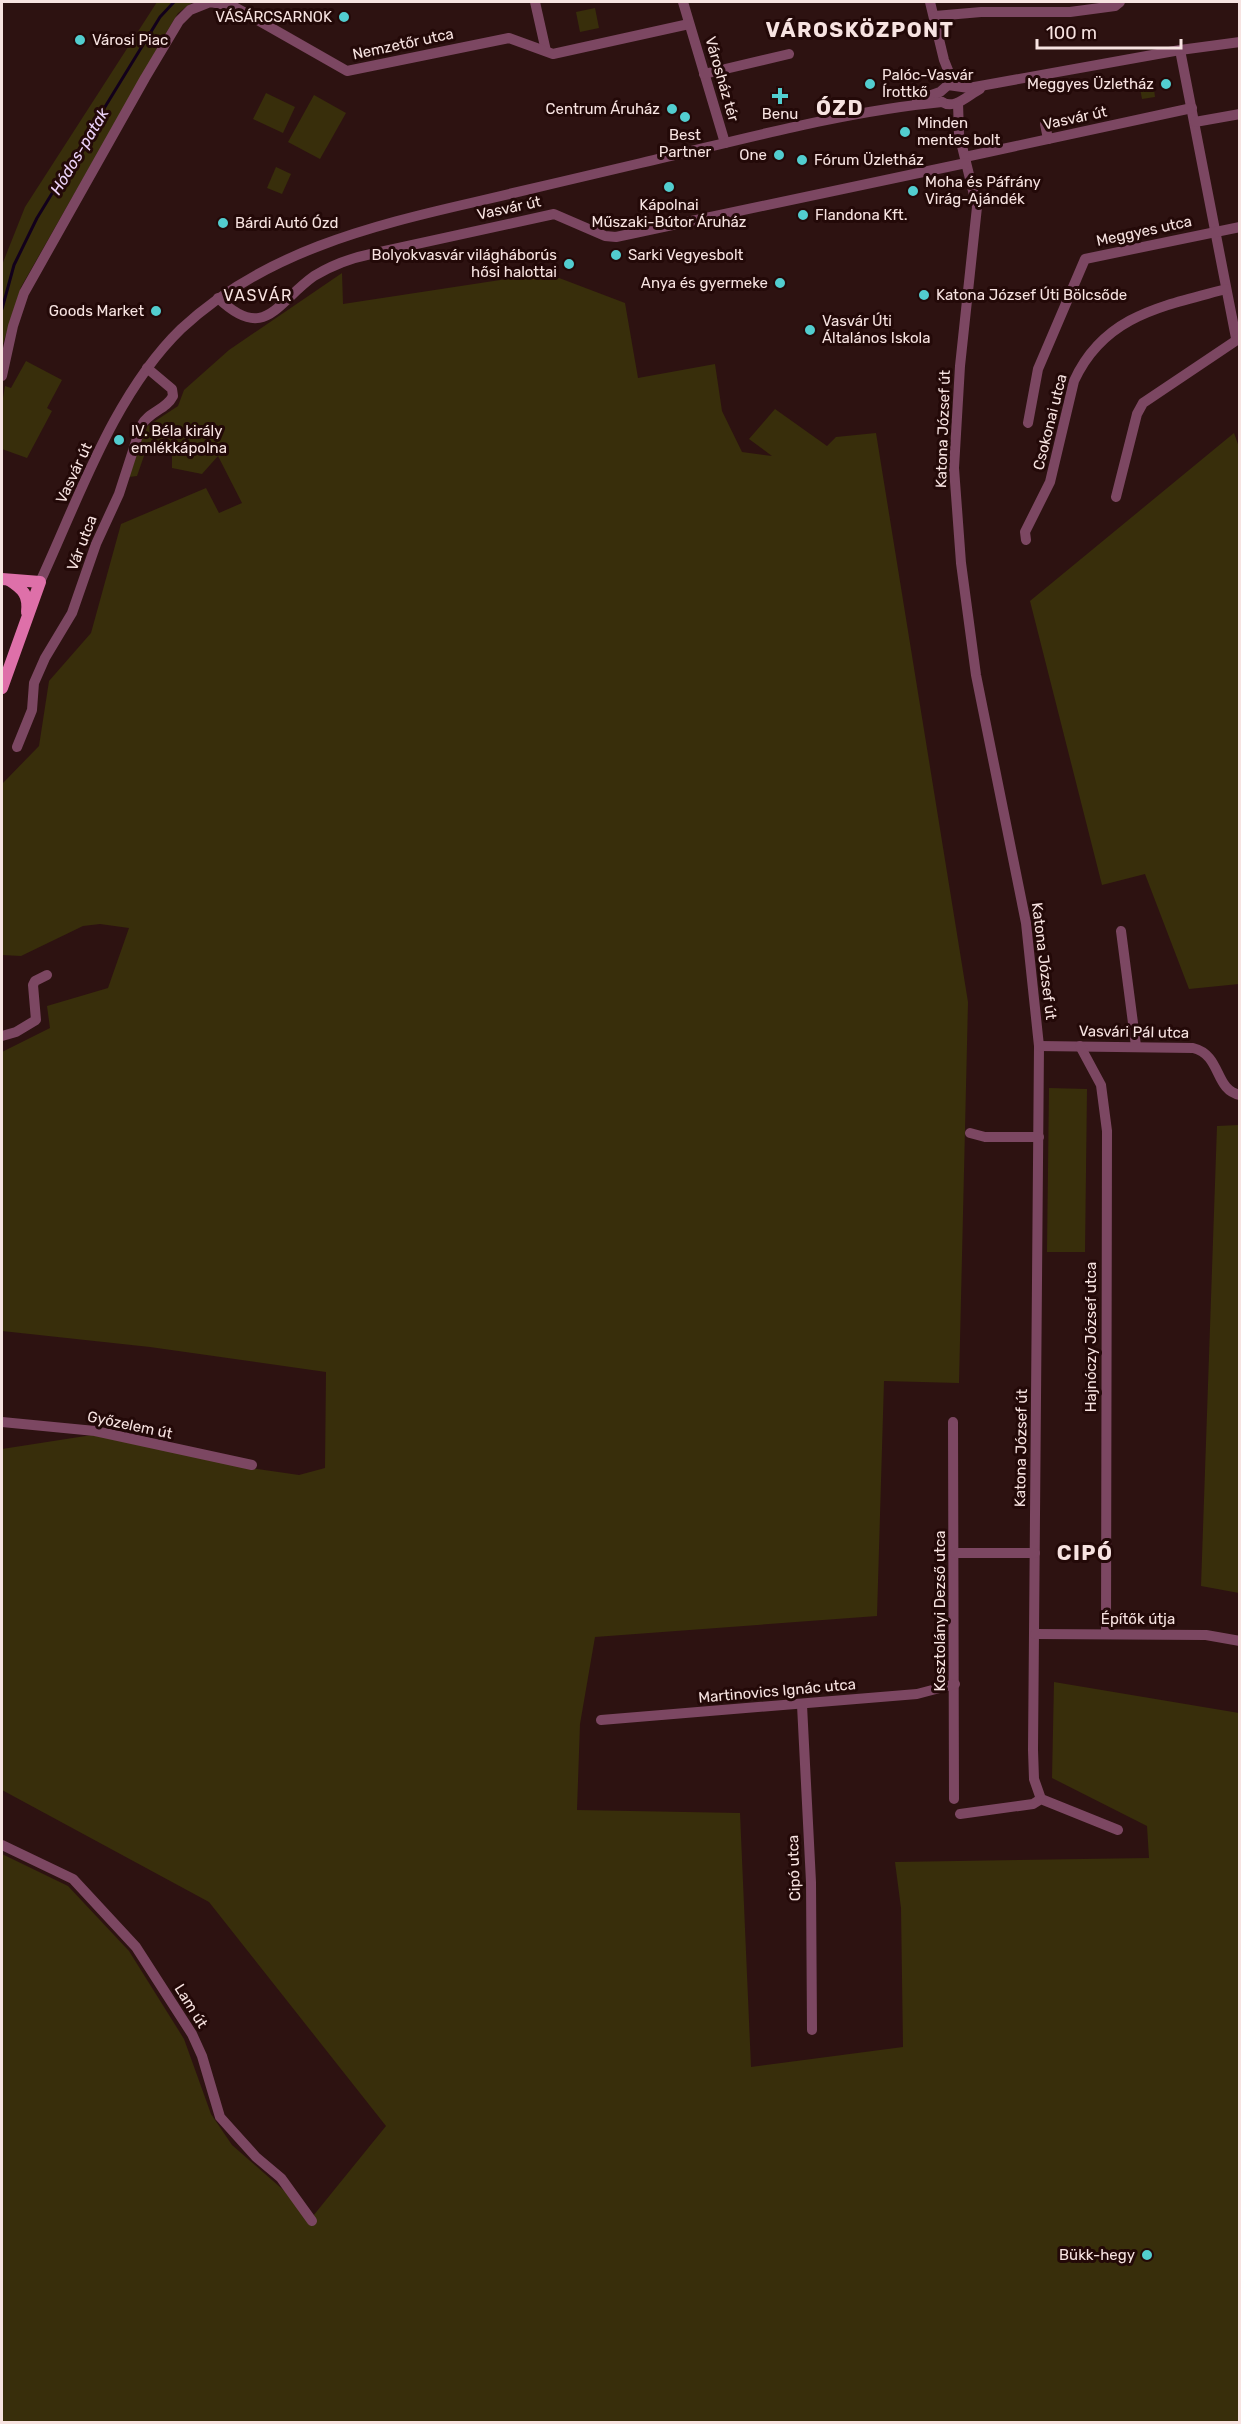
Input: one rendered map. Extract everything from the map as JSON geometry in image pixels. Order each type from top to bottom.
[{"type":"main road","points":[[5,580],[40,582]]},
{"type":"main road","points":[[5,580],[22,588],[26,595],[26,619]]},
{"type":"main road","name":"Vasvár út","points":[[2,688],[40,582]]},
{"type":"street","name":"Nemzetőr utca","points":[[2,376],[13,326],[24,293],[144,78],[179,21],[190,10],[210,2],[232,6],[347,71],[509,38],[554,54],[690,24]]},
{"type":"street","points":[[535,2],[546,51]]},
{"type":"street","name":"Városház tér","points":[[683,2],[725,143]]},
{"type":"street","points":[[930,2],[944,63],[942,97],[959,134]]},
{"type":"street","points":[[935,2],[935,16]]},
{"type":"street","points":[[935,16],[981,12],[1072,12],[1115,6],[1120,2]]},
{"type":"street","points":[[942,97],[948,85],[988,85],[1180,50],[1239,42]]},
{"type":"street","points":[[1116,497],[1137,414],[1143,403],[1238,338],[1226,289],[1180,50]]},
{"type":"street","points":[[704,74],[789,54]]},
{"type":"street","points":[[944,63],[961,93],[959,134]]},
{"type":"street","points":[[942,97],[951,105],[988,85]]},
{"type":"street","name":"Vasvár út","points":[[40,582],[111,429],[147,368],[179,331],[219,298],[257,274],[362,230],[725,143],[942,97]]},
{"type":"street","name":"Vasvár út","points":[[219,298],[238,316],[260,318],[277,309],[315,276],[350,258],[554,214],[605,236],[616,237],[966,160],[989,146],[1048,139],[1106,121],[1192,108]]},
{"type":"street","points":[[1195,122],[1239,114]]},
{"type":"street","points":[[1045,124],[1048,139]]},
{"type":"street","name":"Katona József út","points":[[959,134],[977,207],[960,366],[954,468],[961,563],[976,675],[1026,923],[1039,1046],[1034,1779],[1041,1799]]},
{"type":"street","name":"Meggyes utca","points":[[1028,423],[1038,369],[1085,260],[1239,227]]},
{"type":"street","name":"Csokonai utca","points":[[1026,540],[1025,532],[1050,482],[1074,381],[1079,370],[1099,345],[1128,320],[1153,309],[1226,289]]},
{"type":"street","name":"Vár utca","points":[[17,747],[32,710],[34,683],[45,658],[72,613],[96,544],[119,494],[141,426],[146,415],[164,406],[173,396],[172,389],[147,368]]},
{"type":"street","points":[[1121,931],[1136,1046]]},
{"type":"street","points":[[2,1036],[16,1032],[36,1020],[33,985],[35,981],[47,975]]},
{"type":"street","name":"Vasvári Pál utca","points":[[1039,1046],[1182,1046],[1201,1050],[1211,1058],[1225,1087],[1230,1092],[1239,1095]]},
{"type":"street","name":"Hajnóczy József utca","points":[[1080,1046],[1101,1085],[1107,1131],[1106,1634]]},
{"type":"street","points":[[970,1133],[985,1137],[1039,1137]]},
{"type":"street","name":"Győzelem út","points":[[2,1422],[95,1431],[252,1465]]},
{"type":"street","name":"Kosztolányi Dezső utca","points":[[953,1422],[954,1799]]},
{"type":"street","points":[[955,1553],[1035,1553]]},
{"type":"street","name":"Építők útja","points":[[1035,1634],[1206,1635],[1239,1641]]},
{"type":"street","name":"Martinovics Ignác utca","points":[[601,1720],[917,1694],[955,1684]]},
{"type":"street","name":"Cipó utca","points":[[802,1705],[811,1882],[812,2030]]},
{"type":"street","points":[[960,1814],[1033,1804],[1041,1799],[1118,1830]]},
{"type":"street","name":"Lam út","points":[[2,1845],[73,1879],[136,1947],[192,2034],[205,2063],[220,2117],[256,2157],[281,2178],[312,2221]]},
{"type":"shaded area","points":[[157,2],[193,2],[178,13],[21,287],[2,347],[2,265],[25,207]]},
{"type":"shaded area","points":[[595,8],[599,28],[580,32],[576,12]]},
{"type":"shaded area","points":[[1153,81],[1155,97],[1142,99],[1139,83]]},
{"type":"shaded area","points":[[266,93],[295,107],[283,133],[253,119]]},
{"type":"shaded area","points":[[314,95],[346,113],[320,159],[288,142]]},
{"type":"shaded area","points":[[276,167],[291,174],[282,194],[267,188]]},
{"type":"shaded area","points":[[342,273],[343,304],[546,273],[625,303],[638,378],[715,364],[722,411],[742,452],[772,456],[749,439],[775,409],[827,446],[836,437],[876,433],[968,1002],[959,1383],[884,1381],[877,1616],[595,1637],[580,1724],[577,1810],[740,1813],[751,2067],[903,2047],[901,1908],[895,1862],[1149,1858],[1147,1826],[1052,1778],[1054,1682],[1239,1713],[1239,2422],[2,2422],[2,1854],[68,1886],[129,1951],[184,2039],[211,2114],[232,2145],[313,2216],[386,2126],[209,1902],[2,1790],[2,1449],[92,1435],[243,1467],[299,1475],[325,1468],[326,1372],[150,1347],[2,1331],[2,1052],[50,1028],[47,1006],[108,988],[129,928],[100,924],[83,926],[21,956],[2,955],[2,784],[39,746],[49,681],[91,633],[121,524],[206,488],[219,513],[242,503],[218,456],[202,474],[172,468],[172,451],[154,445],[146,450],[137,476],[129,477],[146,427],[178,406],[184,390],[229,350]]},
{"type":"shaded area","points":[[26,361],[62,380],[47,408],[52,411],[27,458],[2,449],[2,404],[5,386],[11,388]]},
{"type":"shaded area","points":[[1234,433],[1240,450],[1239,984],[1189,989],[1145,874],[1102,885],[1030,601]]},
{"type":"shaded area","points":[[1049,1088],[1087,1089],[1085,1252],[1047,1252]]},
{"type":"shaded area","points":[[1240,1125],[1239,1593],[1201,1586],[1217,1126]]},
{"type":"waterway","name":"Hódos-patak","points":[[2,309],[14,265],[37,218],[160,17],[174,2]]},
{"type":"place","name":"VÁSÁRCSARNOK","points":[[344,17]]},
{"type":"place","name":"Városi Piac","points":[[80,40]]},
{"type":"place","name":"Palóc-Vasvár Írottkő","points":[[870,84]]},
{"type":"place","name":"Meggyes Üzletház","points":[[1166,84]]},
{"type":"place","name":"Benu","points":[[780,96]]},
{"type":"place","name":"Centrum Áruház","points":[[672,109]]},
{"type":"place","name":"Best Partner","points":[[685,117]]},
{"type":"place","name":"Minden mentes bolt","points":[[905,132]]},
{"type":"place","name":"One","points":[[779,155]]},
{"type":"place","name":"Fórum Üzletház","points":[[802,160]]},
{"type":"place","name":"Kápolnai Műszaki-Bútor Áruház","points":[[669,187]]},
{"type":"place","name":"Moha és Páfrány Virág-Ajándék","points":[[913,191]]},
{"type":"place","name":"Flandona Kft.","points":[[803,215]]},
{"type":"place","name":"Bárdi Autó Ózd","points":[[223,223]]},
{"type":"place","name":"Sarki Vegyesbolt","points":[[616,255]]},
{"type":"place","name":"Bolyokvasvár világháborús hősi halottai","points":[[569,264]]},
{"type":"place","name":"Anya és gyermeke","points":[[780,283]]},
{"type":"place","name":"Katona József Úti Bölcsőde","points":[[924,295]]},
{"type":"place","name":"Goods Market","points":[[156,311]]},
{"type":"place","name":"Vasvár Úti Általános Iskola","points":[[810,330]]},
{"type":"place","name":"IV. Béla király emlékkápolna","points":[[119,440]]},
{"type":"place","name":"Bükk-hegy","points":[[1147,2255]]},
{"type":"district","name":"VÁROSKÖZPONT","points":[[860,30]]},
{"type":"district","name":"ÓZD","points":[[840,108]]},
{"type":"district","name":"VASVÁR","points":[[258,295]]},
{"type":"district","name":"CIPÓ","points":[[1085,1553]]}]
